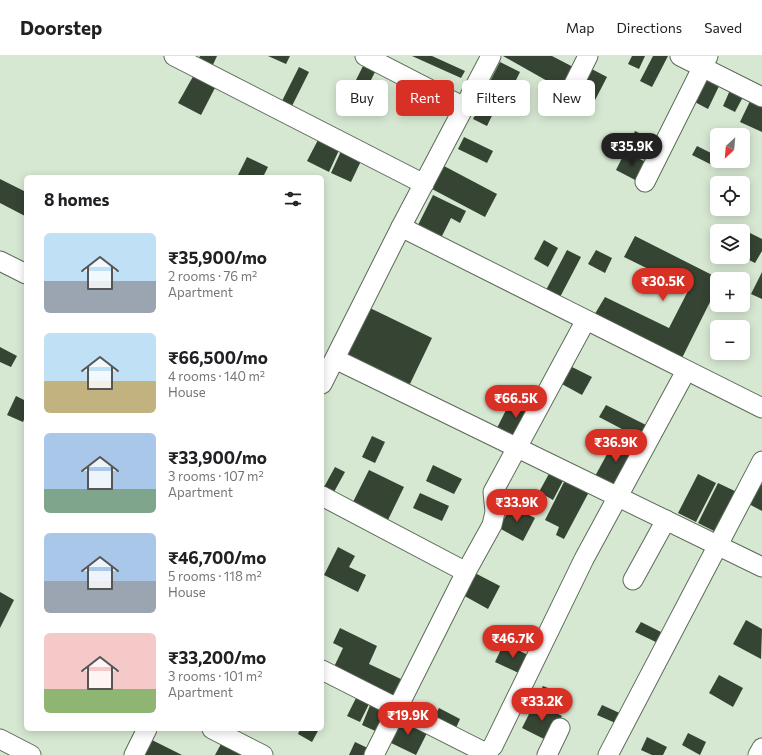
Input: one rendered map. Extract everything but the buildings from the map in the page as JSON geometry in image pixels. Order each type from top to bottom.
[{"type":"street","points":[[174,56],[424,184]]},
{"type":"street","points":[[365,56],[462,105]]},
{"type":"street","points":[[478,80],[491,56]]},
{"type":"street","points":[[575,80],[588,56]]},
{"type":"street","points":[[680,56],[705,61],[762,97]]},
{"type":"street","points":[[645,182],[705,61]]},
{"type":"street","points":[[324,380],[462,110]]},
{"type":"street","points":[[401,227],[762,408]]},
{"type":"street","points":[[0,261],[24,273]]},
{"type":"street","points":[[374,755],[397,706],[494,518],[493,492],[586,320]]},
{"type":"street","points":[[335,359],[762,567]]},
{"type":"street","points":[[324,671],[397,706],[482,751],[488,751],[493,746],[584,559],[686,371]]},
{"type":"street","points":[[608,755],[762,460]]},
{"type":"street","points":[[324,497],[466,572]]},
{"type":"street","points":[[633,580],[666,520]]},
{"type":"street","points":[[547,755],[560,728]]},
{"type":"street","points":[[134,755],[146,731]]},
{"type":"street","points":[[216,731],[263,755]]},
{"type":"street","points":[[0,739],[30,755]]},
{"type":"street","points":[[758,755],[762,748]]}]
